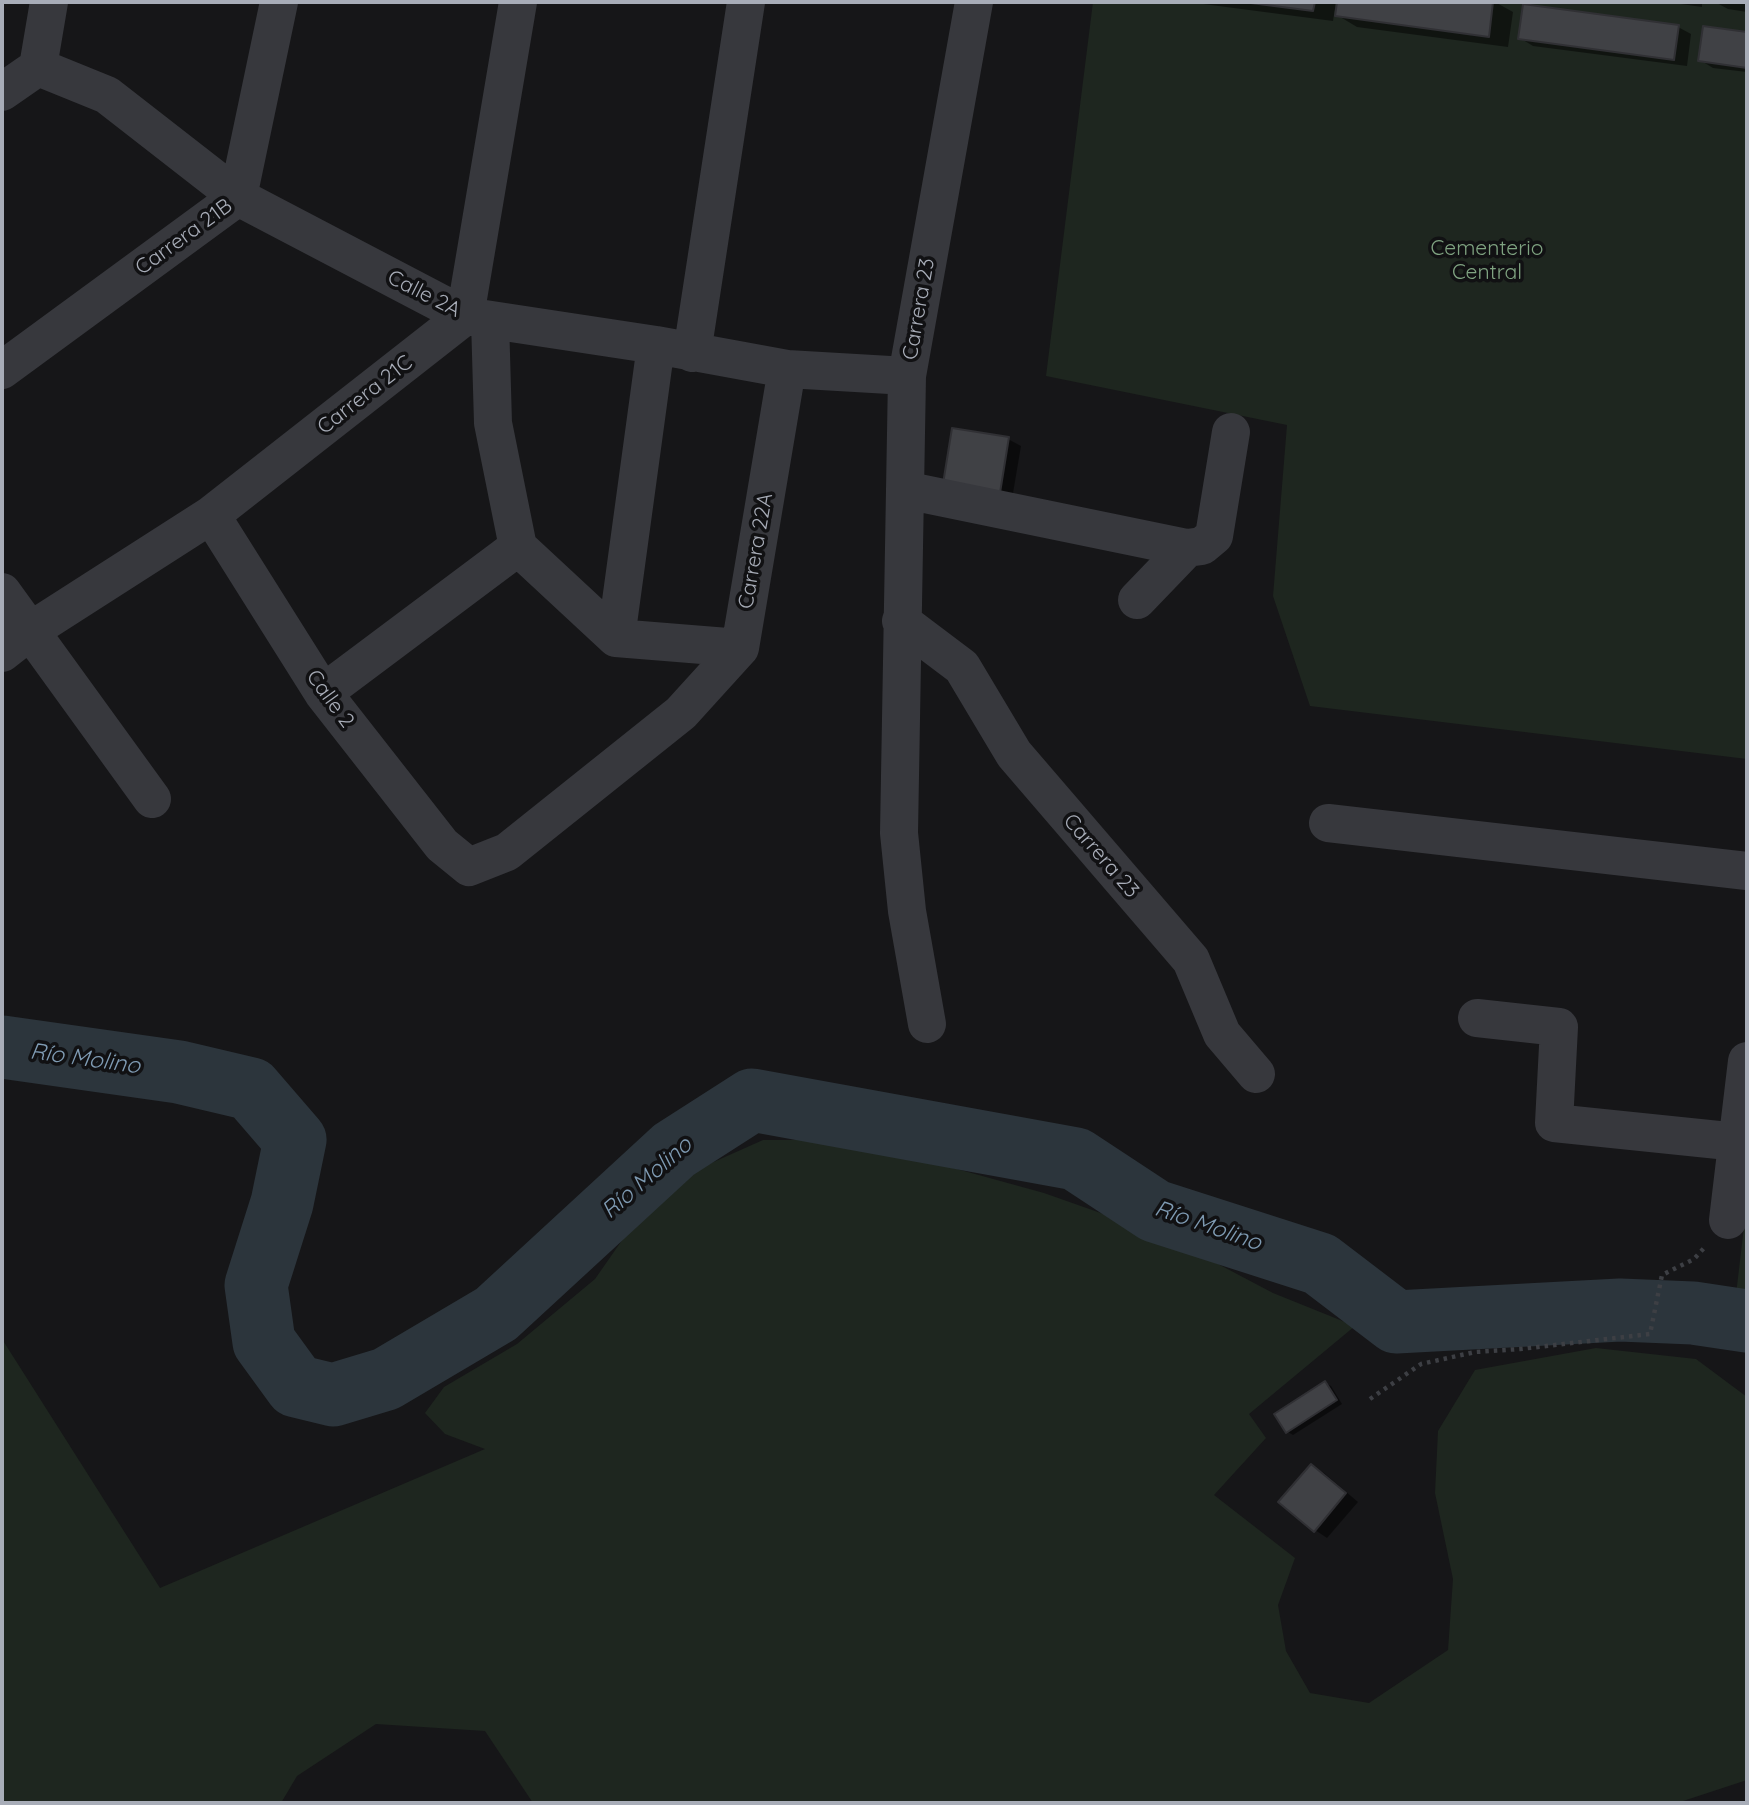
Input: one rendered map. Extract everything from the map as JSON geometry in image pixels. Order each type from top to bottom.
[{"type":"street","points":[[2,92],[38,67],[49,2]]},
{"type":"street","name":"Carrera 21B","points":[[2,370],[238,198],[279,2]]},
{"type":"street","points":[[518,2],[477,318],[493,423],[517,547],[616,638],[740,648]]},
{"type":"street","points":[[616,638],[746,2]]},
{"type":"street","name":"Carrera 23","points":[[927,1024],[907,911],[899,833],[907,376],[974,2]]},
{"type":"street","name":"Calle 2A","points":[[38,67],[107,95],[238,198],[477,318],[787,369],[907,376]]},
{"type":"street","name":"Carrera 21C","points":[[16,642],[211,514],[477,318]]},
{"type":"street","name":"Carrera 22A","points":[[740,648],[787,369]]},
{"type":"street","points":[[905,490],[1187,548],[1202,546],[1213,536],[1231,432]]},
{"type":"street","name":"Calle 2","points":[[211,514],[323,693],[442,845],[469,867],[507,852],[681,713],[740,648]]},
{"type":"street","points":[[323,693],[517,547]]},
{"type":"street","points":[[1137,600],[1187,548]]},
{"type":"street","points":[[2,592],[16,642],[152,799]]},
{"type":"street","name":"Carrera 23","points":[[901,621],[962,667],[1014,754],[1191,960],[1222,1034],[1256,1074]]},
{"type":"street","points":[[1328,823],[1747,871]]},
{"type":"street","points":[[1477,1018],[1559,1027],[1554,1123],[1738,1142]]},
{"type":"street","points":[[1728,1220],[1747,1061]]},
{"type":"path","points":[[1370,1399],[1421,1364],[1475,1352],[1650,1334],[1662,1275],[1694,1259],[1728,1220]]},
{"type":"green space","name":"Cementerio Central","points":[[1093,2],[1747,2],[1747,759],[1310,706],[1273,596],[1287,425],[1046,376]]},
{"type":"green space","points":[[763,1140],[831,1140],[946,1166],[1044,1193],[1163,1235],[1273,1293],[1355,1326],[1249,1414],[1266,1438],[1214,1495],[1295,1558],[1278,1605],[1286,1651],[1310,1693],[1369,1703],[1448,1650],[1453,1579],[1435,1493],[1438,1431],[1475,1370],[1596,1348],[1696,1359],[1747,1397],[1747,1780],[1677,1803],[533,1803],[485,1731],[376,1724],[297,1776],[281,1803],[2,1803],[2,1339],[160,1588],[485,1449],[445,1434],[425,1413],[444,1387],[517,1344],[595,1279],[639,1216],[689,1173]]},
{"type":"green space","points":[[1747,1201],[1747,1306],[1735,1303]]},
{"type":"building","points":[[1243,2],[1315,2],[1313,11]]},
{"type":"building","points":[[1337,2],[1493,2],[1489,37],[1335,16]]},
{"type":"building","points":[[1523,4],[1679,25],[1674,60],[1518,39]]},
{"type":"building","points":[[1703,26],[1747,32],[1747,68],[1698,61]]},
{"type":"building","points":[[952,428],[1009,437],[999,499],[942,490]]},
{"type":"building","points":[[1325,1381],[1337,1400],[1286,1433],[1274,1414]]},
{"type":"building","points":[[1311,1464],[1346,1493],[1314,1532],[1278,1502]]},
{"type":"waterway","name":"Río Molino","points":[[2,1047],[179,1072],[251,1089],[295,1140],[282,1203],[256,1285],[264,1342],[296,1386],[333,1395],[386,1379],[496,1314],[674,1150],[752,1100],[1076,1159],[1155,1211],[1320,1264],[1396,1322],[1620,1310],[1693,1313],[1747,1321]]}]
